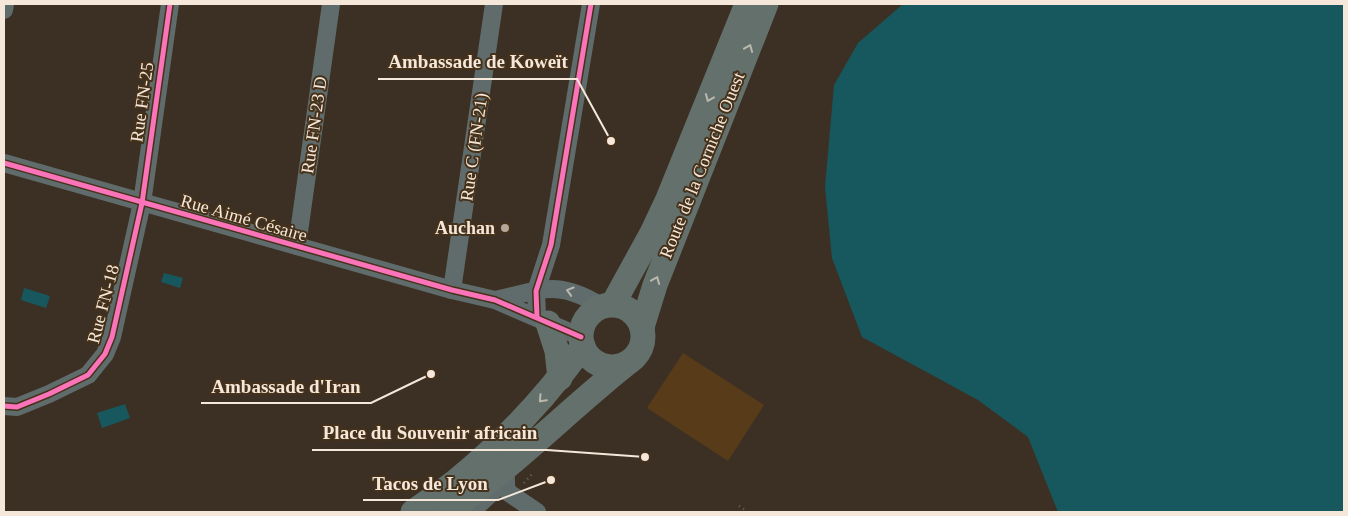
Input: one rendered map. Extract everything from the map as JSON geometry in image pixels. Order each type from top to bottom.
[{"type":"highway","name":"Route de la Corniche Ouest","points":[[607,306],[648,240],[668,199],[747,4]]},
{"type":"highway","name":"Route de la Corniche Ouest","points":[[642,327],[654,285],[766,4]]},
{"type":"highway","points":[[447,512],[510,469],[580,402],[632,360],[638,354],[642,345],[642,327],[632,311],[623,306],[607,306],[593,311],[586,318],[582,327],[582,342],[588,355],[595,362],[605,366],[625,365]]},
{"type":"highway","points":[[542,320],[557,351],[560,378]]},
{"type":"highway","points":[[413,512],[456,481],[504,438],[560,378],[582,342]]},
{"type":"street","points":[[4,10],[5,4]]},
{"type":"street","name":"Rue FN-25","points":[[142,203],[170,4]]},
{"type":"street","name":"Rue FN-23 D","points":[[296,246],[331,4]]},
{"type":"street","name":"Rue C (FN-21)","points":[[452,290],[494,4]]},
{"type":"street","points":[[542,320],[536,291],[551,245],[591,4]]},
{"type":"street","points":[[4,147],[6,164]]},
{"type":"street","name":"Rue Aimé Césaire","points":[[6,164],[487,299],[542,320],[582,342]]},
{"type":"street","name":"Rue FN-18","points":[[4,406],[17,407],[79,380],[95,368],[112,337],[142,203]]},
{"type":"street","points":[[487,299],[556,288],[569,290],[607,306]]},
{"type":"street","points":[[510,469],[506,487],[509,492],[531,511]]},
{"type":"street","points":[[472,512],[510,469]]},
{"type":"path","points":[[739,506],[748,512]]},
{"type":"shaded area","points":[[683,353],[764,405],[728,461],[647,408]]},
{"type":"water","points":[[903,4],[1344,4],[1344,512],[1058,512],[1028,437],[978,400],[862,337],[832,258],[825,187],[834,85],[858,43]]},
{"type":"water","points":[[164,273],[183,278],[180,288],[161,282]]},
{"type":"water","points":[[24,288],[50,296],[46,308],[21,300]]},
{"type":"water","points":[[125,404],[130,418],[102,428],[97,413]]},
{"type":"cycle path","points":[[4,406],[17,407],[88,375],[105,354],[112,337],[142,203],[170,4]]},
{"type":"cycle path","points":[[537,317],[536,291],[551,245],[591,4]]},
{"type":"cycle path","points":[[4,163],[452,290],[495,300],[581,337]]},
{"type":"place","name":"Ambassade de Koweït","points":[[611,141]]},
{"type":"place","name":"Auchan","points":[[505,228]]},
{"type":"place","name":"Ambassade d'Iran","points":[[431,374]]},
{"type":"place","name":"Place du Souvenir africain","points":[[645,457]]},
{"type":"place","name":"Tacos de Lyon","points":[[551,480]]}]
